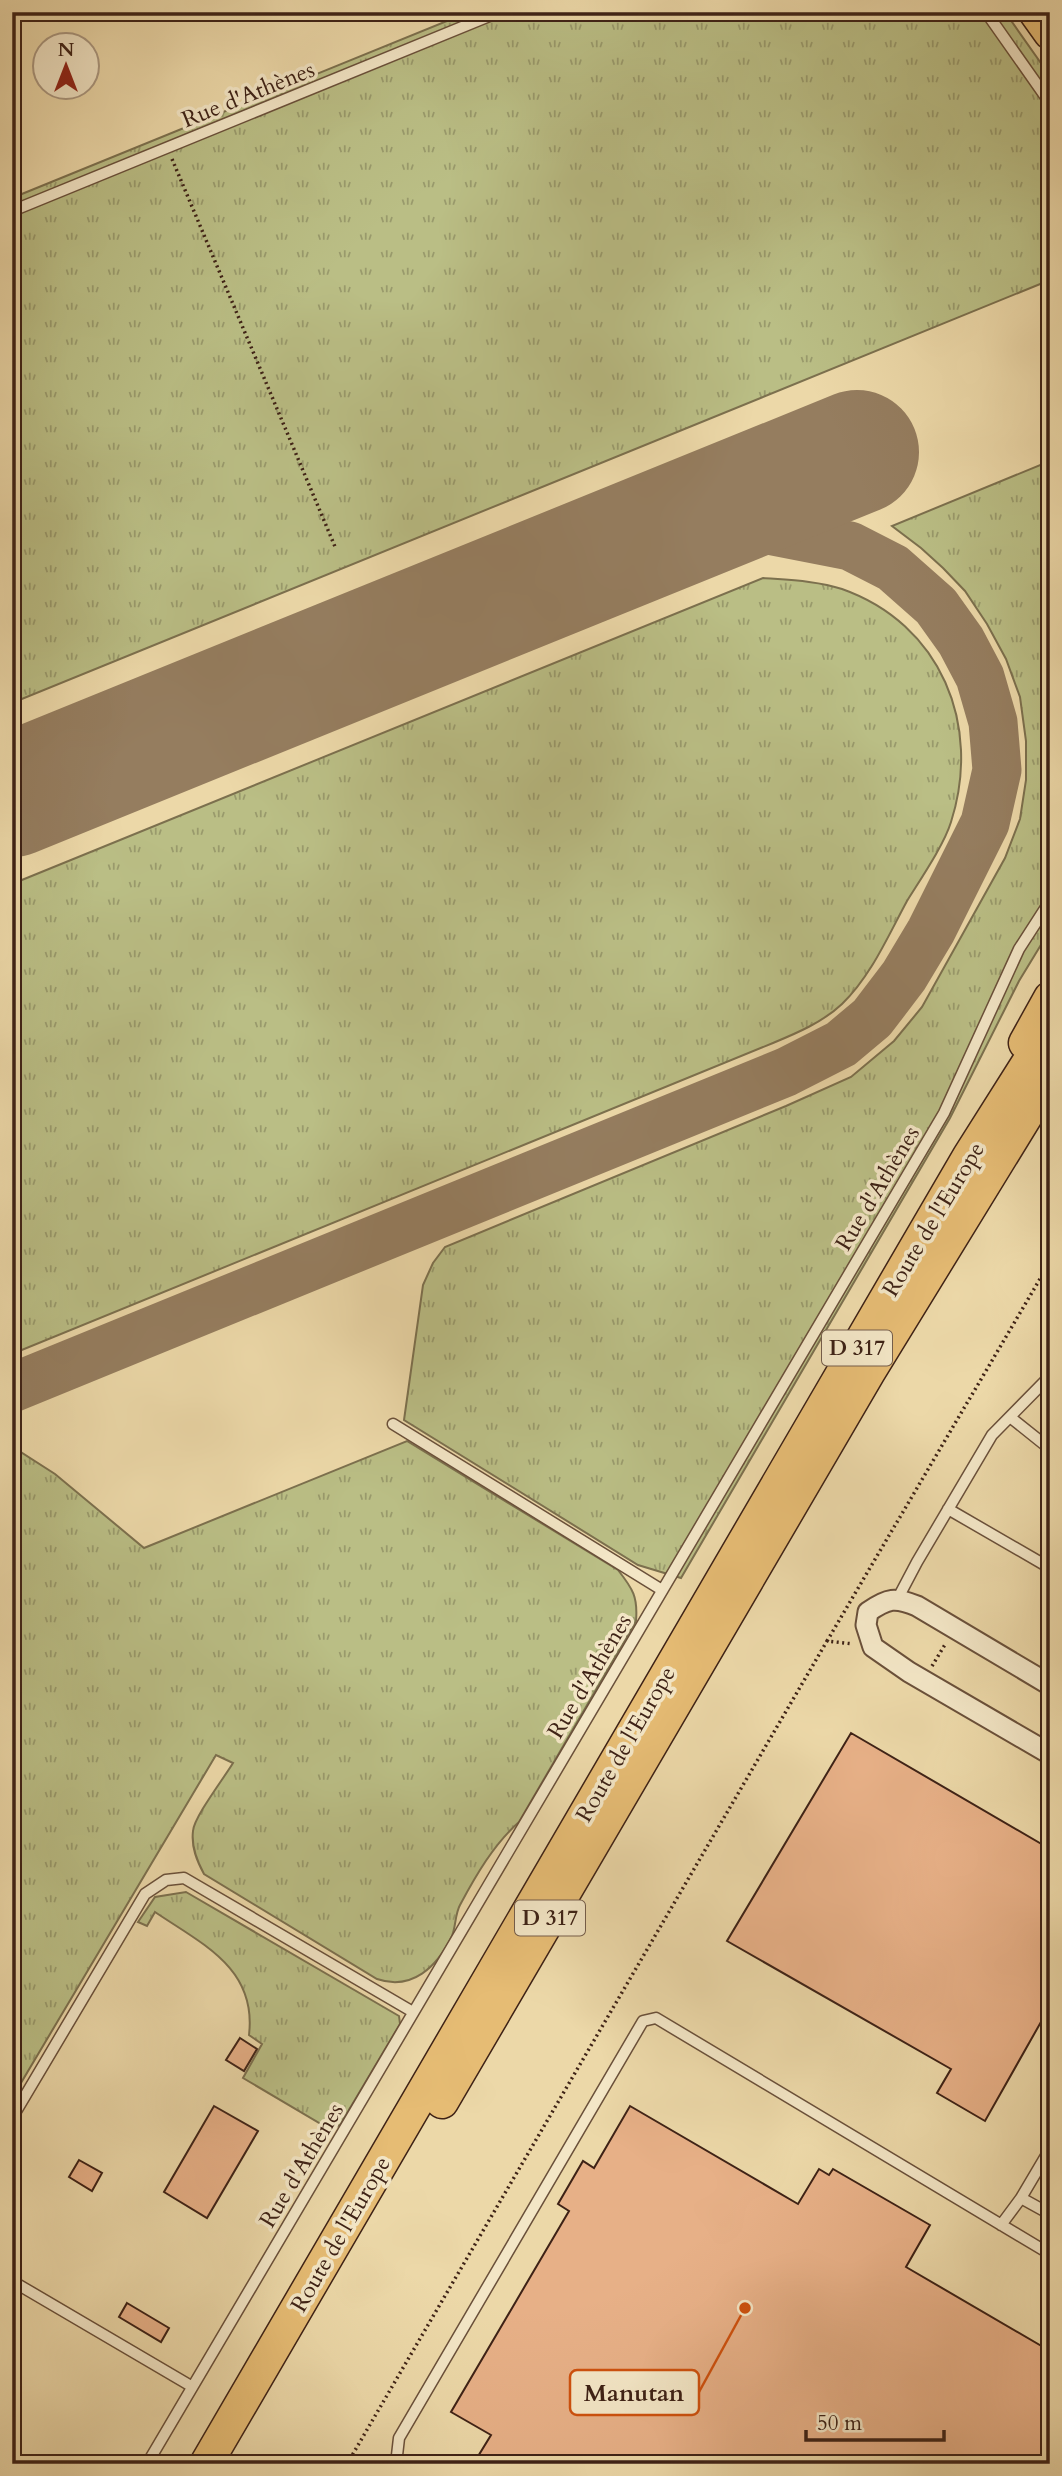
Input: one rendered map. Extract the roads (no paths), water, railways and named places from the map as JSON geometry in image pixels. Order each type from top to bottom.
[{"type":"main road","points":[[1035,12],[1050,33]]},
{"type":"main road","points":[[1050,998],[972,1136],[983,1160],[1022,1161],[1050,1115]]},
{"type":"main road","name":"Route de l'Europe","points":[[230,2464],[869,1372],[983,1160],[1050,1028]]},
{"type":"main road","name":"Route de l'Europe","points":[[206,2464],[983,1160],[1050,1077]]},
{"type":"street","points":[[1050,1685],[917,1606],[898,1598],[880,1604],[868,1612],[866,1625],[873,1647],[1050,1754]]},
{"type":"lane","name":"Rue d'Athènes","points":[[12,211],[499,12]]},
{"type":"lane","points":[[986,12],[1050,103]]},
{"type":"lane","name":"Rue d'Athènes","points":[[147,2464],[944,1112],[1019,949],[1050,901]]},
{"type":"lane","points":[[898,1598],[992,1435],[1050,1376]]},
{"type":"lane","points":[[1010,1417],[1050,1449]]},
{"type":"lane","points":[[393,1424],[662,1590]]},
{"type":"lane","points":[[948,1509],[1050,1568]]},
{"type":"lane","points":[[12,2118],[145,1894],[166,1880],[184,1878],[413,2012]]},
{"type":"lane","points":[[396,2464],[399,2438],[643,2021],[656,2018],[1050,2254]]},
{"type":"lane","points":[[1001,2225],[1021,2198],[1050,2149]]},
{"type":"lane","points":[[1021,2198],[1050,2214]]},
{"type":"lane","points":[[12,2281],[191,2386]]},
{"type":"place","name":"Manutan","points":[[745,2308]]}]
